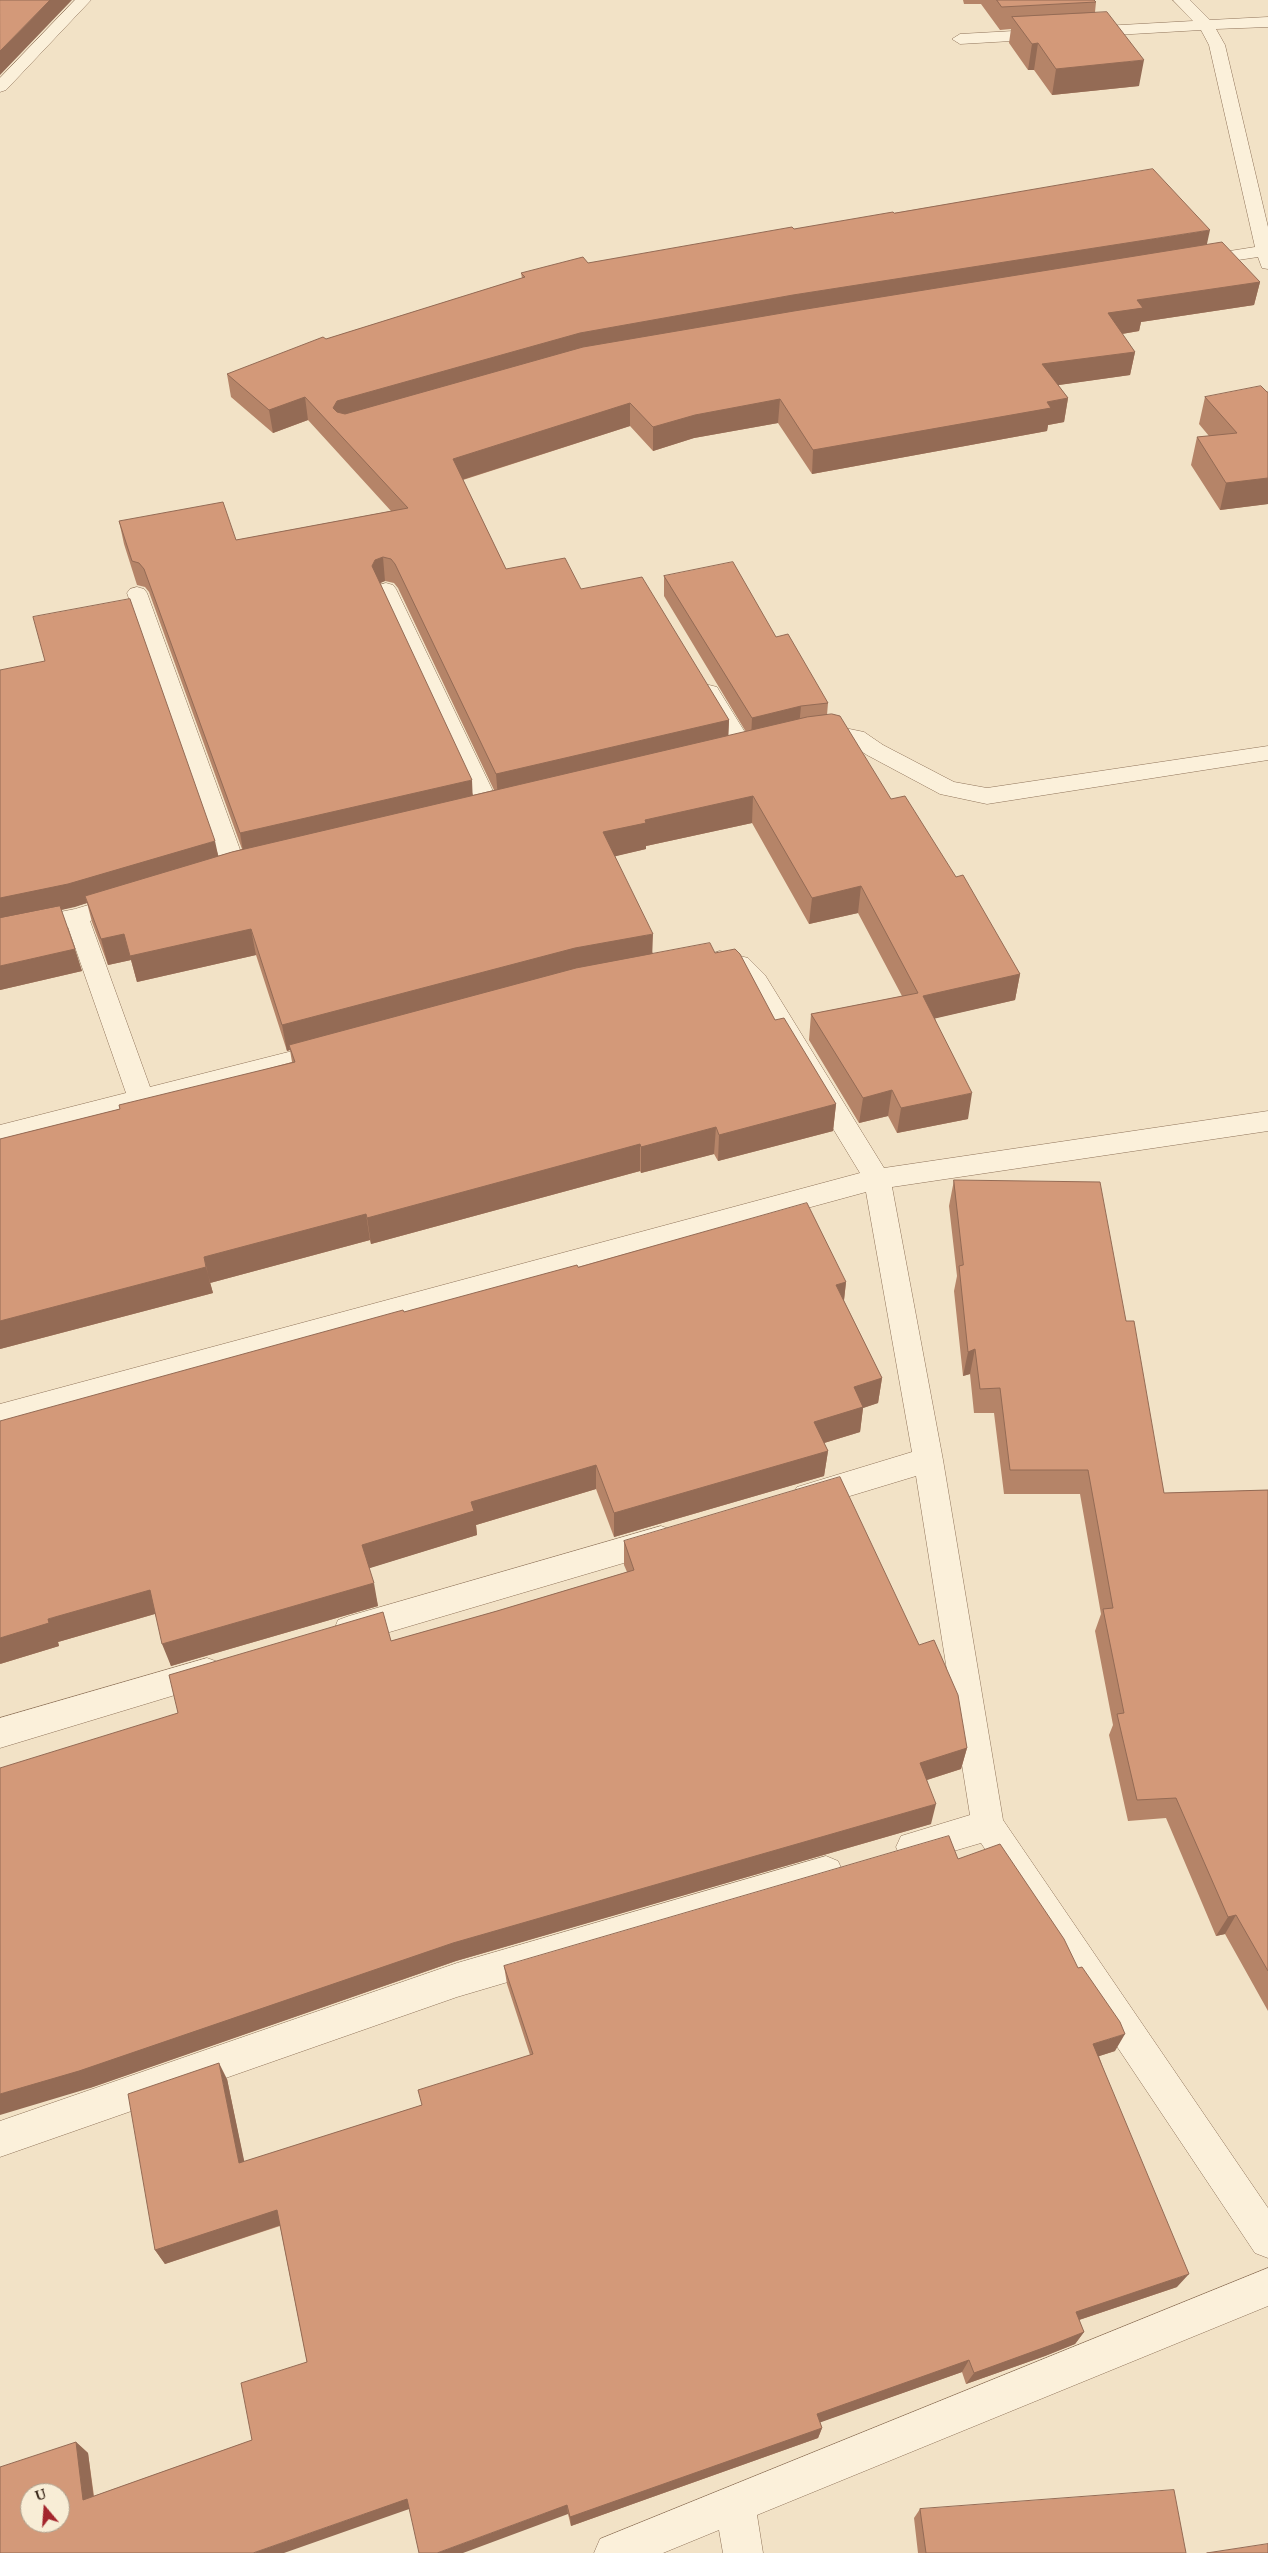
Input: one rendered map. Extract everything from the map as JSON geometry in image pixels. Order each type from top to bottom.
[{"type":"street","points":[[0,87],[83,0]]},
{"type":"street","points":[[1178,264],[1266,258],[1217,44],[1206,25],[1180,0]]},
{"type":"street","points":[[960,39],[1268,22]]},
{"type":"street","points":[[386,588],[490,810]]},
{"type":"street","points":[[137,592],[235,869]]},
{"type":"street","points":[[698,674],[744,750]]},
{"type":"street","points":[[797,737],[830,732],[856,737],[874,750],[948,789],[987,796],[1268,753]]},
{"type":"street","points":[[0,932],[76,917],[142,897]]},
{"type":"street","points":[[76,917],[142,1101]]},
{"type":"street","points":[[696,962],[714,959],[739,964],[756,981],[877,1179],[928,1460],[988,1825],[1268,2240]]},
{"type":"street","points":[[0,1135],[142,1101],[354,1044]]},
{"type":"street","points":[[0,1416],[877,1179],[1268,1121]]},
{"type":"street","points":[[784,1502],[928,1460]]},
{"type":"street","points":[[325,1638],[688,1531]]},
{"type":"street","points":[[0,1733],[230,1666]]},
{"type":"street","points":[[0,2139],[457,1980],[988,1825]]},
{"type":"street","points":[[614,2553],[1268,2287]]},
{"type":"street","points":[[735,2503],[743,2553]]},
{"type":"building","points":[[0,0],[50,0],[0,51]]},
{"type":"building","points":[[997,0],[1094,0],[1096,2],[1002,7]]},
{"type":"building","points":[[1107,12],[1144,60],[1056,69],[1038,43],[1032,44],[1012,17]]},
{"type":"building","points":[[1153,169],[1210,230],[793,295],[580,333],[337,401],[333,408],[337,412],[345,414],[583,347],[1222,242],[1260,282],[1137,300],[1143,308],[1108,313],[1135,352],[1042,364],[1068,398],[1047,402],[1051,408],[813,450],[780,399],[695,415],[653,427],[630,403],[453,459],[506,569],[565,558],[581,589],[642,577],[729,720],[496,774],[395,564],[391,559],[383,557],[375,560],[372,566],[472,780],[240,833],[144,569],[139,563],[132,561],[119,521],[223,502],[236,540],[408,508],[305,397],[269,410],[227,374],[323,337],[326,339],[525,277],[521,273],[583,257],[588,263],[792,227],[794,229],[894,213]]},
{"type":"building","points":[[1261,386],[1268,392],[1268,478],[1226,483],[1197,437],[1237,433],[1205,397]]},
{"type":"building","points":[[733,562],[776,637],[788,634],[828,703],[801,706],[752,718],[664,576]]},
{"type":"building","points":[[130,599],[215,841],[68,884],[0,898],[0,670],[45,661],[33,617]]},
{"type":"building","points":[[832,714],[840,716],[891,799],[905,796],[956,877],[963,875],[1020,974],[923,996],[972,1093],[901,1108],[892,1090],[863,1098],[811,1014],[918,993],[861,886],[812,898],[753,796],[645,820],[646,823],[603,832],[653,934],[575,948],[282,1025],[251,929],[130,956],[124,934],[101,939],[85,896],[232,852],[807,717]]},
{"type":"building","points":[[60,906],[75,949],[0,966],[0,918]]},
{"type":"building","points":[[710,943],[715,953],[735,949],[740,954],[775,1020],[784,1018],[836,1104],[719,1135],[716,1127],[641,1147],[640,1144],[367,1218],[366,1214],[204,1257],[206,1267],[0,1321],[0,1139],[120,1109],[119,1105],[295,1062],[289,1045],[576,968]]},
{"type":"building","points":[[954,1180],[1100,1182],[1126,1321],[1134,1321],[1164,1493],[1268,1490],[1268,1971],[1236,1915],[1228,1917],[1176,1798],[1137,1800],[1117,1714],[1124,1713],[1103,1609],[1113,1608],[1088,1470],[1010,1470],[1000,1388],[980,1389],[975,1349],[968,1352],[959,1266],[963,1265]]},
{"type":"building","points":[[807,1203],[846,1282],[836,1285],[882,1378],[854,1387],[863,1407],[814,1422],[828,1451],[614,1513],[596,1465],[471,1502],[474,1511],[362,1545],[374,1583],[162,1644],[150,1590],[48,1619],[49,1623],[0,1638],[0,1421],[403,1310],[404,1312],[577,1265],[578,1267]]},
{"type":"building","points":[[840,1477],[919,1645],[934,1640],[958,1695],[967,1748],[920,1763],[936,1804],[453,1943],[79,2071],[0,2094],[0,1768],[178,1713],[169,1675],[383,1612],[391,1641],[497,1611],[634,1570],[624,1541]]},
{"type":"building","points":[[949,1836],[958,1859],[1000,1844],[1064,1939],[1078,1968],[1082,1967],[1120,2022],[1125,2034],[1093,2044],[1189,2274],[1076,2312],[1084,2332],[1054,2344],[974,2373],[969,2360],[817,2414],[822,2428],[570,2517],[567,2505],[437,2553],[419,2553],[407,2499],[253,2553],[0,2553],[0,2467],[76,2442],[83,2500],[252,2440],[241,2383],[307,2362],[277,2210],[155,2250],[128,2094],[219,2063],[239,2163],[422,2105],[418,2090],[533,2054],[504,1966]]},
{"type":"building","points":[[1174,2490],[1186,2553],[926,2553],[920,2509]]},
{"type":"building","points":[[1268,2544],[1268,2553],[1207,2553]]}]
